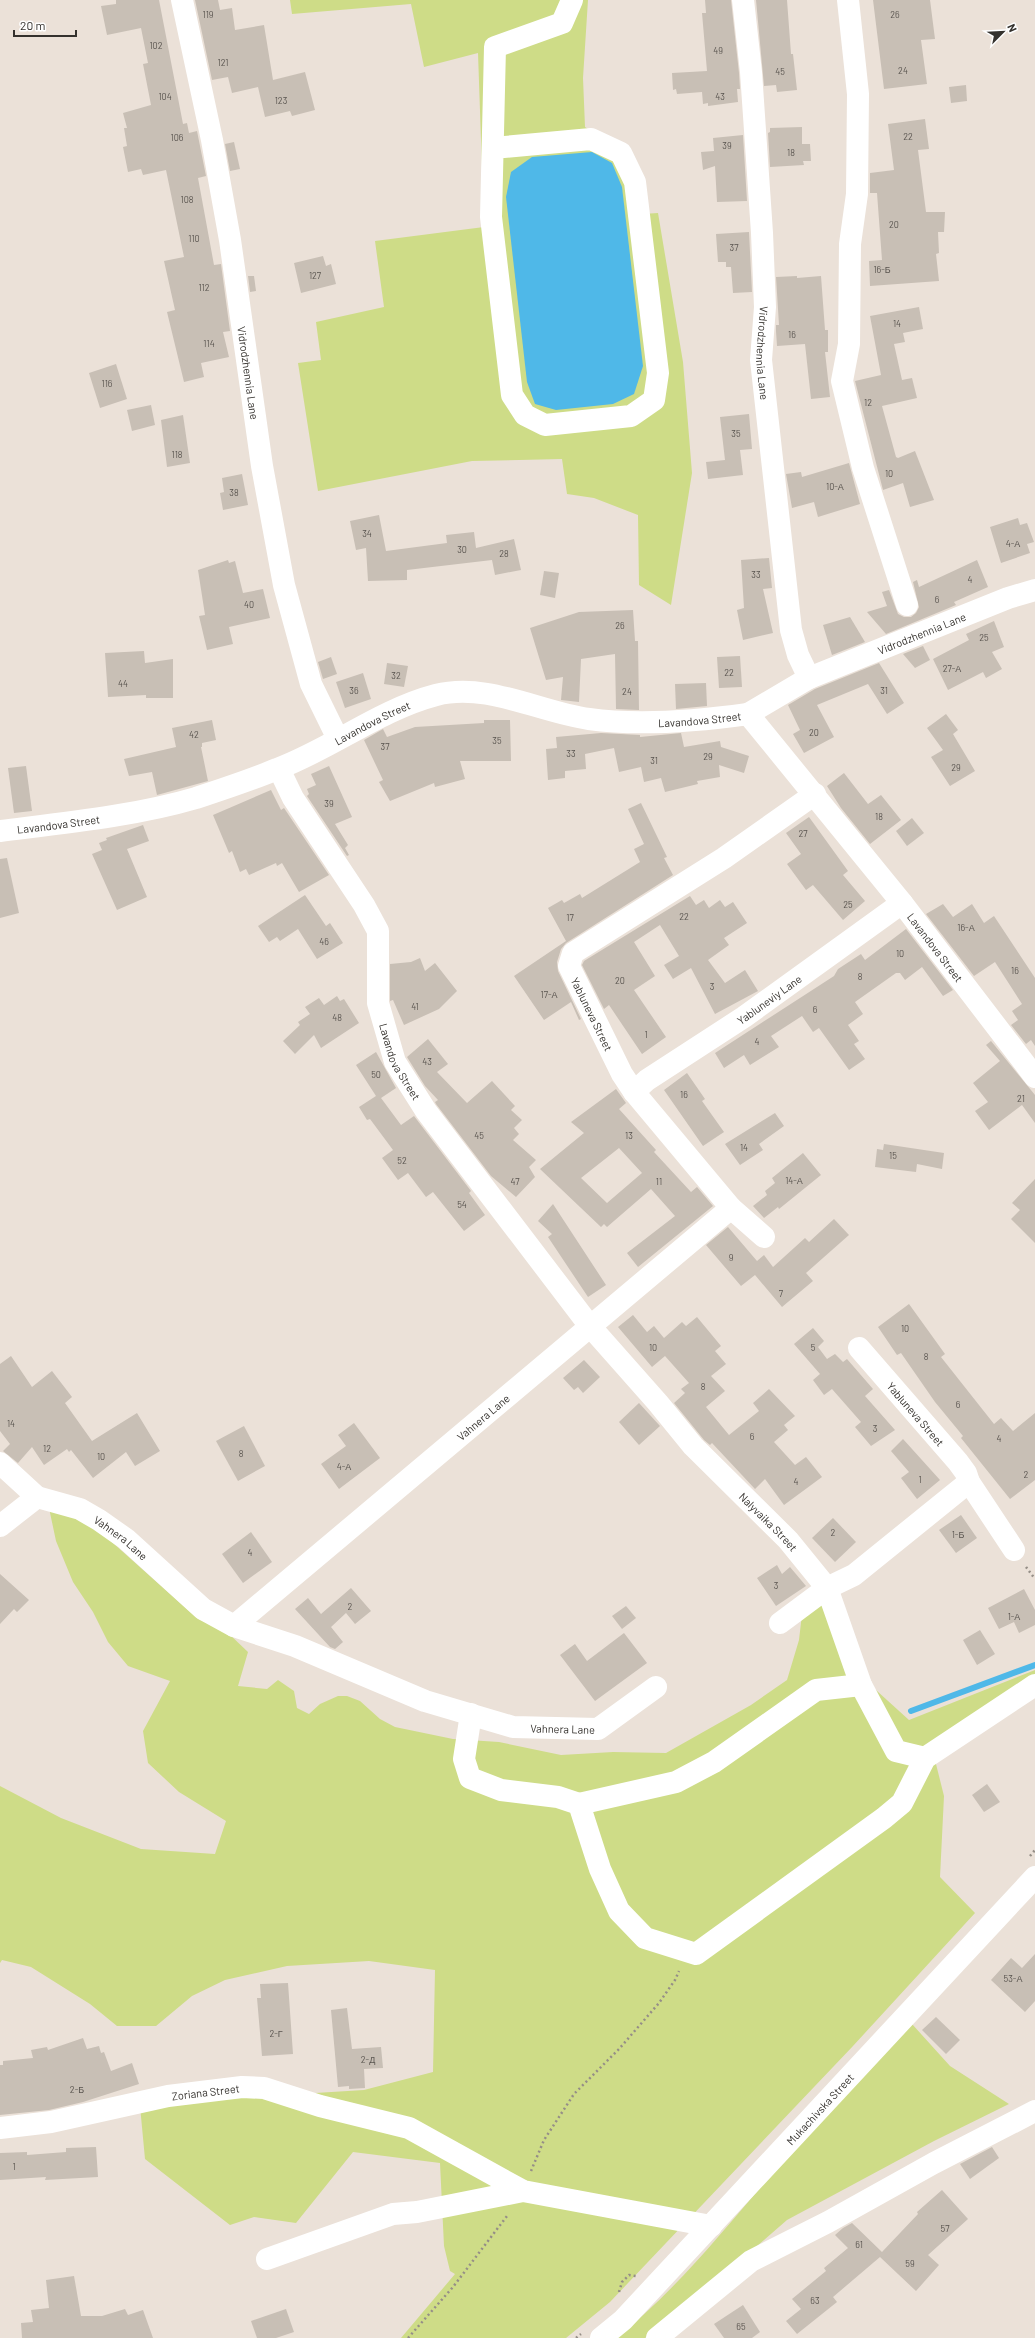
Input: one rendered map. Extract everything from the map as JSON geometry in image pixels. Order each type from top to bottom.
[{"type":"street","name":"Vidrodzhennia Lane","points":[[182,0],[212,140],[230,240],[262,466],[284,585],[311,684],[338,739]]},
{"type":"street","points":[[493,148],[591,139],[621,152],[635,182],[658,373],[654,400],[630,416],[545,425],[525,415],[512,395],[491,217],[495,47],[562,23],[572,0]]},
{"type":"street","name":"Vidrodzhennia Lane","points":[[743,0],[751,72],[762,225],[765,307],[761,360],[791,630],[798,655],[809,678]]},
{"type":"street","points":[[848,0],[858,94],[857,194],[850,244],[849,344],[842,381],[863,468],[907,605]]},
{"type":"street","name":"Vidrodzhennia Lane","points":[[748,714],[809,678],[1008,598],[1035,590]]},
{"type":"street","name":"Lavandova Street","points":[[0,831],[115,815],[195,798],[279,769],[406,706],[437,695],[472,692],[589,719],[643,721],[708,719],[748,714],[815,794],[902,903],[1035,1077]]},
{"type":"street","name":"Lavandova Street","points":[[279,769],[293,798],[364,905],[378,931],[378,1003],[395,1062],[426,1111],[589,1325]]},
{"type":"street","name":"Yabluneva Street","points":[[764,1237],[731,1208],[634,1092],[622,1074],[569,966],[573,953],[724,858],[815,794]]},
{"type":"street","name":"Yabluneviy Lane","points":[[634,1092],[647,1080],[744,1017],[902,903]]},
{"type":"street","name":"Vahnera Lane","points":[[234,1626],[589,1325],[731,1208]]},
{"type":"street","name":"Nalyvaika Street","points":[[589,1325],[658,1403],[693,1446],[788,1540],[827,1588],[861,1684],[896,1751],[925,1758]]},
{"type":"street","name":"Yabluneva Street","points":[[859,1348],[966,1472],[969,1482],[1014,1550]]},
{"type":"street","name":"Vahnera Lane","points":[[0,1463],[37,1497],[80,1509],[126,1539],[203,1609],[234,1626],[295,1646],[425,1701],[513,1727],[598,1729],[656,1687]]},
{"type":"street","points":[[780,1623],[827,1588],[854,1575],[969,1482]]},
{"type":"street","points":[[0,1526],[37,1497]]},
{"type":"street","points":[[471,1714],[464,1759],[470,1778],[501,1790],[558,1797],[579,1804],[676,1782],[714,1762],[816,1690],[861,1684]]},
{"type":"street","points":[[579,1804],[600,1869],[618,1911],[645,1938],[696,1954],[884,1818],[902,1802],[925,1758],[1035,1685]]},
{"type":"street","name":"Mukachivska Street","points":[[600,2338],[623,2320],[1035,1877]]},
{"type":"street","name":"Zoriana Street","points":[[0,2128],[51,2122],[168,2096],[242,2087],[264,2088],[320,2106],[409,2128],[523,2191]]},
{"type":"street","points":[[657,2338],[751,2261],[828,2222],[934,2163],[1035,2111]]},
{"type":"street","points":[[267,2259],[393,2214],[417,2212],[523,2191],[711,2226]]},
{"type":"path","points":[[408,2338],[453,2287],[511,2211],[523,2191],[534,2161],[544,2140],[574,2094],[619,2049],[668,1991],[681,1966],[696,1954]]},
{"type":"green space","points":[[290,0],[588,0],[583,78],[585,127],[625,152],[642,214],[658,213],[683,362],[692,473],[671,605],[639,585],[638,515],[594,498],[567,494],[562,459],[472,461],[318,491],[298,363],[321,360],[316,322],[384,307],[375,241],[484,227],[478,53],[424,67],[411,4],[292,14]]},
{"type":"green space","points":[[49,1508],[94,1526],[198,1619],[227,1632],[248,1652],[238,1686],[267,1689],[278,1680],[294,1691],[297,1708],[309,1714],[320,1704],[338,1696],[347,1696],[360,1701],[380,1719],[395,1727],[453,1739],[499,1742],[561,1755],[613,1752],[666,1753],[751,1705],[787,1680],[799,1640],[802,1614],[836,1591],[866,1681],[909,1720],[1035,1670],[1035,1679],[932,1748],[944,1796],[940,1877],[975,1913],[853,2046],[610,2302],[566,2338],[401,2338],[455,2274],[450,2271],[444,2246],[440,2163],[353,2152],[296,2223],[254,2217],[230,2225],[145,2159],[140,2106],[170,2102],[364,2090],[433,2072],[435,1970],[369,1961],[287,1966],[225,1980],[192,1996],[156,2026],[117,2026],[90,2004],[31,1967],[2,1960],[0,1963],[0,1786],[61,1818],[141,1849],[215,1854],[226,1821],[179,1792],[148,1763],[143,1731],[170,1681],[128,1666],[108,1642],[93,1612],[73,1582],[56,1541]]},
{"type":"green space","points":[[912,2024],[950,2066],[1009,2104],[934,2141],[787,2220],[680,2313],[645,2338],[616,2338],[638,2320],[680,2279],[793,2150]]},
{"type":"water","points":[[592,152],[612,163],[622,187],[643,366],[634,394],[613,404],[556,410],[535,404],[527,382],[506,197],[511,172],[532,157]]},
{"type":"building","points":[[116,0],[159,0],[183,124],[187,123],[189,133],[197,131],[206,176],[198,178],[214,265],[221,264],[230,331],[223,332],[229,357],[201,363],[204,377],[184,382],[167,312],[175,310],[164,261],[184,257],[166,170],[143,175],[141,169],[128,172],[123,147],[127,146],[124,128],[127,128],[123,113],[151,105],[143,64],[148,63],[141,28],[107,35],[101,6],[116,4]]},
{"type":"building","points":[[195,0],[218,0],[220,10],[232,8],[235,30],[264,25],[273,80],[305,72],[315,110],[292,116],[290,111],[265,117],[258,87],[232,93],[228,77],[212,80]]},
{"type":"building","points":[[705,0],[731,0],[739,73],[740,89],[737,89],[738,102],[708,106],[708,103],[703,104],[702,92],[677,94],[676,89],[673,90],[672,73],[707,71],[702,13],[706,13]]},
{"type":"building","points":[[756,0],[787,0],[791,54],[793,54],[797,90],[777,92],[776,85],[764,86]]},
{"type":"building","points":[[873,0],[930,0],[935,39],[921,40],[927,84],[884,89]]},
{"type":"building","points":[[966,85],[967,101],[951,103],[949,87]]},
{"type":"building","points":[[925,119],[929,149],[918,150],[926,212],[945,212],[944,232],[938,232],[939,253],[936,254],[939,281],[870,286],[869,261],[882,260],[877,193],[870,193],[870,173],[894,170],[888,124]]},
{"type":"building","points":[[802,127],[802,144],[810,144],[811,161],[803,161],[804,165],[770,167],[768,133],[770,132],[770,128]]},
{"type":"building","points":[[743,135],[747,201],[717,202],[715,166],[703,170],[701,152],[714,151],[713,138]]},
{"type":"building","points":[[234,142],[240,169],[230,171],[225,144]]},
{"type":"building","points":[[749,232],[752,292],[733,293],[731,267],[726,267],[726,262],[718,262],[716,234]]},
{"type":"building","points":[[323,256],[326,266],[331,264],[336,284],[301,293],[294,263]]},
{"type":"building","points":[[248,276],[254,276],[256,291],[250,292]]},
{"type":"building","points":[[797,276],[797,278],[821,276],[825,330],[828,330],[828,352],[825,352],[830,397],[811,399],[805,344],[777,346],[776,325],[779,325],[776,277]]},
{"type":"building","points":[[919,307],[923,329],[903,333],[905,342],[894,344],[902,380],[912,378],[917,398],[882,406],[896,457],[898,458],[915,451],[934,500],[910,507],[903,483],[883,490],[855,381],[881,375],[870,316]]},
{"type":"building","points":[[116,364],[127,399],[100,408],[89,373]]},
{"type":"building","points":[[151,405],[155,425],[132,431],[127,410]]},
{"type":"building","points":[[749,414],[752,449],[740,450],[743,475],[708,479],[706,462],[725,460],[720,417]]},
{"type":"building","points":[[183,415],[190,463],[167,467],[161,420]]},
{"type":"building","points":[[849,463],[860,504],[818,517],[814,502],[792,508],[786,474],[801,472],[802,477]]},
{"type":"building","points":[[242,474],[248,505],[223,510],[220,493],[224,492],[222,478]]},
{"type":"building","points":[[379,515],[386,551],[447,543],[446,535],[474,532],[476,548],[514,539],[521,570],[495,575],[492,560],[407,570],[407,580],[368,581],[366,548],[356,550],[350,521]]},
{"type":"building","points":[[1018,518],[1020,525],[1027,523],[1034,542],[1027,544],[1030,553],[1001,563],[990,527]]},
{"type":"building","points":[[769,558],[772,588],[763,589],[773,633],[743,640],[737,610],[744,608],[741,560]]},
{"type":"building","points":[[228,560],[229,563],[235,561],[243,593],[263,589],[270,618],[229,627],[233,644],[207,650],[199,616],[205,615],[198,570]]},
{"type":"building","points":[[977,560],[988,587],[954,602],[956,605],[886,634],[867,612],[887,606],[882,592],[889,590],[898,614],[904,617],[911,617],[916,613],[919,607],[913,582],[917,580],[919,587]]},
{"type":"building","points":[[544,571],[559,573],[555,598],[540,595]]},
{"type":"building","points":[[633,610],[635,641],[638,641],[639,710],[616,709],[615,654],[581,659],[579,702],[561,700],[563,677],[546,680],[530,628],[579,612]]},
{"type":"building","points":[[850,617],[865,642],[832,655],[823,625]]},
{"type":"building","points":[[994,621],[1004,647],[992,652],[1002,669],[986,678],[983,672],[948,690],[933,659],[969,640],[966,634]]},
{"type":"building","points":[[923,646],[930,660],[915,668],[903,654]]},
{"type":"building","points":[[144,651],[145,663],[173,659],[173,698],[146,698],[146,695],[108,697],[105,653]]},
{"type":"building","points":[[740,656],[742,687],[719,688],[717,657]]},
{"type":"building","points":[[331,657],[337,674],[323,679],[318,662]]},
{"type":"building","points":[[387,663],[408,666],[404,687],[384,684]]},
{"type":"building","points":[[879,663],[904,703],[887,714],[868,684],[817,705],[834,737],[804,753],[793,734],[800,730],[788,705],[815,689]]},
{"type":"building","points":[[363,673],[371,699],[345,708],[336,682]]},
{"type":"building","points":[[706,683],[707,706],[676,709],[675,684]]},
{"type":"building","points":[[946,714],[958,730],[953,734],[975,771],[950,786],[931,757],[943,750],[927,728]]},
{"type":"building","points":[[212,720],[216,740],[202,743],[201,747],[208,781],[157,795],[152,772],[129,776],[124,759],[176,747],[172,728]]},
{"type":"building","points":[[484,720],[510,720],[511,761],[460,761],[465,779],[435,787],[434,783],[390,801],[379,782],[383,780],[364,740],[383,729],[387,737],[415,727],[484,723]]},
{"type":"building","points":[[601,733],[640,735],[640,737],[681,733],[684,747],[720,741],[721,747],[749,756],[744,773],[719,765],[720,777],[697,781],[698,784],[665,792],[661,778],[644,782],[641,767],[619,772],[614,748],[585,754],[586,769],[565,771],[565,778],[548,780],[546,749],[557,748],[556,737]]},
{"type":"building","points":[[26,766],[32,811],[14,813],[8,768]]},
{"type":"building","points":[[329,766],[352,817],[335,824],[348,845],[345,848],[349,855],[347,856],[307,796],[309,794],[307,789],[316,785],[311,774]]},
{"type":"building","points":[[844,773],[868,804],[881,795],[901,820],[870,844],[841,808],[827,786]]},
{"type":"building","points":[[271,790],[281,810],[284,808],[329,875],[299,892],[282,863],[277,866],[276,863],[249,875],[246,869],[240,872],[232,851],[229,853],[213,815]]},
{"type":"building","points":[[641,803],[667,857],[664,858],[673,875],[566,943],[561,949],[557,962],[558,971],[581,1019],[579,1020],[571,1002],[544,1020],[514,976],[566,941],[548,908],[562,900],[564,903],[580,894],[582,898],[640,862],[634,849],[644,844],[628,809]]},
{"type":"building","points":[[809,817],[848,871],[843,875],[865,901],[843,920],[813,885],[806,890],[787,864],[801,854],[786,833]]},
{"type":"building","points":[[912,818],[924,833],[907,846],[896,831]]},
{"type":"building","points":[[143,825],[149,841],[127,849],[147,897],[117,910],[92,854],[102,850],[99,843],[107,840],[106,838]]},
{"type":"building","points":[[7,858],[19,913],[0,918],[0,859]]},
{"type":"building","points":[[305,895],[326,926],[330,923],[343,943],[317,959],[298,929],[280,941],[277,937],[269,942],[258,926]]},
{"type":"building","points":[[690,896],[696,905],[704,900],[709,908],[720,900],[725,907],[733,902],[747,923],[724,938],[729,945],[708,960],[725,983],[745,970],[758,991],[715,1014],[691,968],[673,979],[664,965],[679,956],[660,925],[634,942],[655,976],[634,990],[666,1037],[642,1054],[609,1005],[604,1009],[582,965],[584,961]]},
{"type":"building","points":[[943,904],[953,917],[972,904],[984,923],[994,916],[1035,978],[1035,1046],[1031,1040],[1026,1044],[1011,1025],[1018,1020],[1012,1011],[1022,1004],[995,962],[974,976],[926,914]]},
{"type":"building","points":[[906,929],[953,990],[943,996],[922,967],[905,980],[900,973],[896,973],[855,1002],[863,1014],[848,1025],[859,1041],[854,1044],[865,1059],[849,1070],[819,1028],[813,1032],[802,1016],[771,1036],[779,1047],[750,1065],[744,1055],[724,1068],[715,1053],[834,976],[838,969],[861,954],[865,960]]},
{"type":"building","points":[[420,958],[425,971],[435,963],[457,991],[439,1009],[404,1025],[393,1000],[390,1001],[390,964],[411,962]]},
{"type":"building","points":[[337,996],[340,1001],[344,999],[359,1023],[321,1048],[314,1035],[295,1054],[283,1041],[300,1025],[298,1022],[310,1014],[305,1007],[319,998],[324,1005]]},
{"type":"building","points":[[428,1039],[448,1064],[437,1072],[467,1103],[492,1081],[515,1106],[511,1110],[522,1120],[514,1128],[519,1134],[513,1140],[536,1160],[529,1167],[535,1177],[516,1197],[491,1176],[436,1104],[435,1102],[438,1100],[425,1086],[407,1057]]},
{"type":"building","points":[[991,1041],[1035,1095],[1035,1123],[1022,1105],[989,1130],[975,1111],[988,1102],[973,1083],[1000,1061],[986,1045]]},
{"type":"building","points":[[376,1052],[396,1088],[381,1098],[401,1125],[414,1116],[471,1191],[469,1193],[485,1215],[464,1231],[433,1192],[426,1197],[408,1173],[398,1180],[382,1158],[393,1150],[370,1119],[367,1120],[359,1107],[376,1096],[356,1065]]},
{"type":"building","points":[[687,1073],[705,1099],[702,1101],[724,1132],[703,1146],[664,1090]]},
{"type":"building","points":[[616,1089],[626,1103],[619,1109],[656,1150],[654,1152],[691,1192],[697,1187],[713,1206],[638,1267],[627,1253],[675,1216],[651,1189],[607,1227],[604,1224],[601,1227],[540,1169],[584,1133],[571,1122]],"holes":[[[619,1148],[642,1173],[607,1203],[581,1178]]]},
{"type":"building","points":[[775,1113],[784,1126],[759,1144],[763,1150],[740,1165],[725,1144]]},
{"type":"building","points":[[884,1144],[944,1153],[942,1169],[917,1164],[916,1172],[875,1167],[877,1149],[883,1150]]},
{"type":"building","points":[[803,1153],[821,1175],[779,1209],[778,1207],[764,1218],[753,1206],[767,1195],[765,1191],[775,1183],[772,1178]]},
{"type":"building","points":[[1035,1179],[1035,1243],[1011,1219],[1020,1210],[1012,1203]]},
{"type":"building","points":[[553,1204],[606,1285],[588,1297],[548,1237],[552,1234],[538,1221]]},
{"type":"building","points":[[834,1219],[849,1235],[806,1273],[813,1281],[782,1307],[755,1275],[741,1286],[706,1245],[728,1227],[757,1261],[764,1255],[773,1267],[805,1238],[809,1242]]},
{"type":"building","points":[[909,1304],[945,1354],[941,1357],[994,1424],[1001,1418],[1013,1431],[1035,1413],[1035,1480],[1010,1499],[961,1438],[963,1436],[935,1402],[901,1353],[897,1355],[878,1327]]},
{"type":"building","points":[[633,1315],[647,1332],[654,1326],[664,1338],[682,1322],[686,1326],[697,1317],[721,1346],[715,1351],[726,1364],[711,1376],[725,1391],[706,1407],[729,1435],[759,1411],[753,1403],[769,1389],[795,1416],[784,1425],[788,1430],[774,1442],[795,1465],[806,1457],[822,1477],[784,1505],[765,1479],[755,1489],[712,1443],[710,1445],[704,1440],[674,1403],[685,1393],[681,1389],[689,1383],[665,1356],[652,1367],[618,1327]]},
{"type":"building","points":[[813,1328],[824,1341],[818,1347],[827,1359],[835,1354],[843,1362],[847,1359],[873,1389],[865,1396],[895,1430],[871,1446],[855,1427],[861,1422],[832,1389],[824,1395],[813,1380],[820,1374],[794,1344]]},
{"type":"building","points":[[11,1356],[32,1387],[52,1371],[72,1397],[65,1403],[92,1441],[137,1413],[160,1451],[135,1466],[126,1452],[93,1478],[71,1450],[69,1452],[67,1449],[44,1465],[32,1447],[18,1463],[3,1451],[10,1444],[0,1431],[0,1364]]},
{"type":"building","points":[[584,1360],[600,1377],[583,1393],[578,1387],[574,1390],[563,1378]]},
{"type":"building","points":[[639,1403],[660,1426],[639,1445],[619,1422]]},
{"type":"building","points":[[354,1423],[380,1458],[339,1489],[321,1464],[346,1446],[338,1435]]},
{"type":"building","points":[[244,1426],[265,1466],[238,1481],[216,1441]]},
{"type":"building","points":[[903,1439],[940,1480],[917,1499],[901,1478],[909,1472],[891,1451]]},
{"type":"building","points":[[961,1515],[977,1538],[956,1553],[939,1530]]},
{"type":"building","points":[[833,1518],[856,1542],[835,1562],[812,1538]]},
{"type":"building","points":[[251,1532],[272,1562],[243,1583],[222,1554]]},
{"type":"building","points":[[777,1565],[782,1574],[790,1567],[806,1586],[776,1606],[757,1578]]},
{"type":"building","points":[[0,1574],[29,1600],[17,1612],[14,1609],[0,1624]]},
{"type":"building","points":[[351,1588],[371,1611],[355,1624],[346,1613],[331,1627],[343,1642],[335,1649],[330,1647],[295,1609],[308,1598],[321,1614]]},
{"type":"building","points":[[1024,1589],[1035,1610],[1035,1625],[1019,1633],[1014,1622],[999,1629],[988,1608]]},
{"type":"building","points":[[626,1606],[636,1618],[622,1629],[612,1616]]},
{"type":"building","points":[[980,1630],[995,1654],[977,1665],[963,1640]]},
{"type":"building","points":[[624,1633],[647,1663],[595,1701],[560,1655],[575,1644],[587,1661]]},
{"type":"building","points":[[987,1784],[1000,1802],[984,1812],[972,1795]]},
{"type":"building","points":[[1035,1954],[1035,2001],[1025,2012],[991,1980],[1011,1958],[1022,1968]]},
{"type":"building","points":[[288,1983],[293,2054],[262,2056],[257,1998],[261,1998],[260,1984]]},
{"type":"building","points":[[347,2008],[352,2049],[381,2047],[383,2068],[364,2069],[365,2088],[349,2089],[349,2086],[338,2087],[331,2010]]},
{"type":"building","points":[[936,2017],[960,2040],[946,2054],[922,2030]]},
{"type":"building","points":[[83,2038],[87,2049],[99,2046],[101,2053],[104,2052],[111,2071],[132,2063],[139,2084],[83,2102],[49,2110],[0,2115],[0,2065],[3,2065],[3,2061],[33,2058],[31,2050],[47,2047],[48,2050]]},
{"type":"building","points":[[96,2147],[98,2177],[45,2180],[46,2177],[0,2180],[0,2153],[27,2152],[27,2155],[66,2152],[66,2148]]},
{"type":"building","points":[[992,2147],[999,2158],[970,2179],[960,2164]]},
{"type":"building","points":[[942,2190],[968,2219],[928,2255],[939,2265],[916,2291],[880,2257],[833,2297],[837,2302],[797,2334],[786,2321],[801,2309],[792,2299],[826,2271],[824,2268],[848,2248],[835,2235],[852,2223],[882,2252],[918,2214],[917,2212]]},
{"type":"building","points":[[74,2276],[81,2316],[102,2316],[125,2309],[128,2315],[143,2310],[153,2338],[22,2338],[21,2323],[33,2322],[31,2310],[49,2308],[46,2280]]},
{"type":"building","points":[[743,2305],[760,2332],[752,2338],[724,2338],[714,2324]]},
{"type":"building","points":[[286,2309],[294,2332],[276,2338],[257,2338],[251,2321]]},
{"type":"waterway","points":[[911,1711],[1035,1665]]}]
